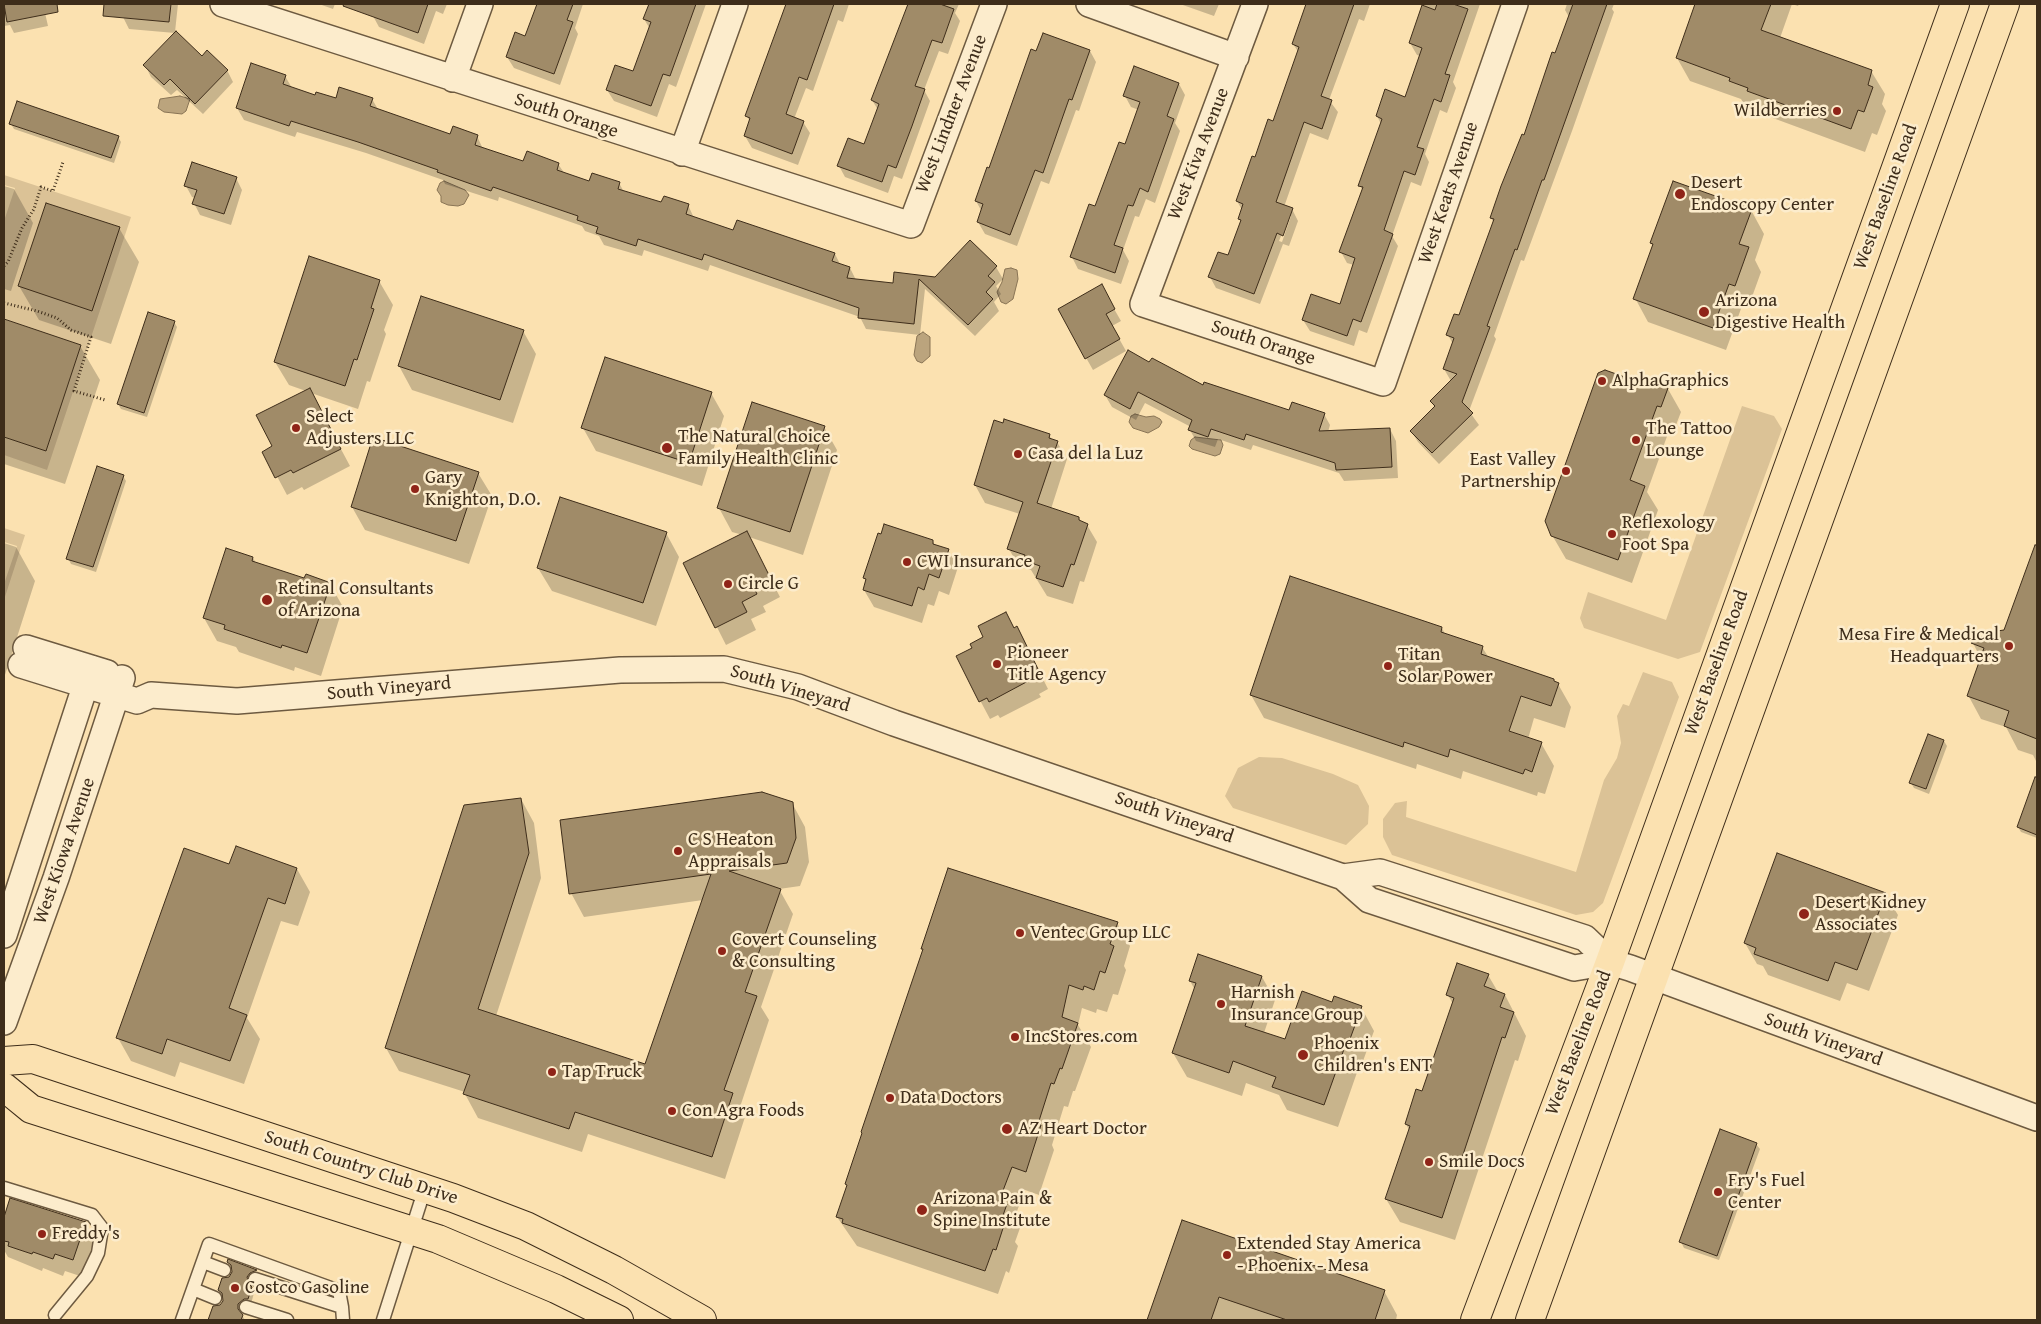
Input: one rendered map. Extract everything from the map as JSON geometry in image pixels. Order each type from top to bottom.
[{"type":"main road","name":"West Baseline Road","points":[[1475,1320],[1610,962],[1955,4]]},
{"type":"main road","points":[[1530,1320],[2006,4]]},
{"type":"main road","name":"South Country Club Drive","points":[[4,1061],[33,1059],[425,1188],[526,1226],[614,1270],[702,1320]]},
{"type":"main road","points":[[4,1087],[31,1108],[438,1239],[495,1262],[619,1320]]},
{"type":"street","name":"South Orange","points":[[223,4],[911,225]]},
{"type":"street","points":[[453,79],[480,4]]},
{"type":"street","points":[[682,153],[735,4]]},
{"type":"street","name":"West Lindner Avenue","points":[[911,225],[994,4]]},
{"type":"street","points":[[1089,4],[1236,57]]},
{"type":"street","name":"West Kiva Avenue","points":[[1142,304],[1255,4]]},
{"type":"street","name":"West Keats Avenue","points":[[1382,383],[1515,4]]},
{"type":"street","name":"South Orange","points":[[1142,304],[1382,383]]},
{"type":"street","name":"South Vineyard","points":[[24,656],[120,686],[141,684],[151,695],[237,701],[620,670],[724,668],[798,687],[902,725],[1343,877],[1380,872],[1585,938],[1610,962],[2037,1118]]},
{"type":"street","name":"West Kiowa Avenue","points":[[4,935],[88,677]]},
{"type":"street","name":"West Kiowa Avenue","points":[[4,1022],[56,878],[120,686]]},
{"type":"lane","points":[[4,1188],[92,1215],[102,1228],[98,1253],[88,1276],[55,1315]]},
{"type":"lane","points":[[383,1320],[425,1188]]},
{"type":"lane","points":[[182,1320],[209,1244],[339,1291],[343,1320]]},
{"type":"lane","points":[[203,1262],[224,1270]]},
{"type":"lane","points":[[254,1279],[342,1307]]},
{"type":"lane","points":[[193,1289],[215,1298]]},
{"type":"lane","points":[[246,1307],[287,1320]]},
{"type":"path","points":[[4,266],[8,262],[22,228],[34,209],[40,187],[53,191],[63,162]]},
{"type":"path","points":[[4,303],[57,318],[71,330],[91,338],[74,391],[105,400]]},
{"type":"shaded area","points":[[180,96],[190,99],[186,111],[182,114],[164,112],[158,108],[160,99]]},
{"type":"shaded area","points":[[4,175],[131,217],[47,470],[4,455],[4,437],[46,450],[81,345],[4,319],[4,221],[15,188],[4,185]],"holes":[[[46,203],[120,227],[18,286]]]},
{"type":"shaded area","points":[[444,181],[465,190],[469,195],[464,204],[458,206],[441,202],[441,196],[437,190],[440,183]]},
{"type":"shaded area","points":[[1005,269],[1017,270],[1018,279],[1013,299],[1006,304],[1001,302],[997,292]]},
{"type":"shaded area","points":[[923,332],[930,337],[930,356],[922,363],[917,361],[914,355],[917,336]]},
{"type":"shaded area","points":[[1742,406],[1774,416],[1782,429],[1700,652],[1678,659],[1584,628],[1580,618],[1588,592],[1666,620]]},
{"type":"shaded area","points":[[1135,414],[1146,417],[1154,416],[1162,422],[1159,427],[1148,433],[1133,428],[1129,422],[1131,416]]},
{"type":"shaded area","points":[[1195,437],[1221,440],[1223,445],[1220,454],[1215,456],[1192,449],[1189,446],[1191,440]]},
{"type":"shaded area","points":[[4,528],[25,535],[4,600],[4,584],[17,546],[4,542]]},
{"type":"shaded area","points":[[1643,672],[1672,682],[1679,697],[1603,903],[1593,912],[1576,915],[1392,855],[1383,837],[1383,819],[1395,803],[1407,801],[1406,817],[1576,872],[1604,780],[1617,758],[1621,743],[1617,716],[1623,704],[1629,706]]},
{"type":"shaded area","points":[[1259,757],[1282,758],[1333,774],[1358,785],[1369,806],[1368,824],[1346,845],[1233,808],[1225,796],[1238,768]]},
{"type":"building","points":[[4,4],[57,4],[58,12],[7,22]]},
{"type":"building","points":[[104,4],[171,4],[169,22],[103,16]]},
{"type":"building","points":[[344,4],[428,4],[418,33],[343,6]]},
{"type":"building","points":[[537,4],[573,4],[567,20],[573,22],[554,74],[506,57],[515,32],[525,36]]},
{"type":"building","points":[[649,4],[696,4],[670,76],[663,74],[651,106],[606,90],[615,65],[633,71],[651,22],[643,19]]},
{"type":"building","points":[[786,4],[834,4],[807,80],[799,77],[786,114],[804,121],[792,154],[744,136],[750,118],[745,116]]},
{"type":"building","points":[[908,4],[940,4],[954,9],[942,43],[932,40],[915,86],[925,89],[912,126],[896,168],[888,165],[882,182],[837,166],[848,138],[864,144],[879,104],[871,100]]},
{"type":"building","points":[[1306,4],[1354,4],[1321,96],[1332,100],[1322,129],[1304,122],[1276,202],[1293,208],[1283,236],[1277,233],[1254,294],[1208,277],[1218,252],[1228,255],[1241,220],[1238,219],[1243,204],[1236,201],[1252,156],[1255,157],[1268,119],[1273,121],[1299,47],[1292,44]]},
{"type":"building","points":[[1437,4],[1453,4],[1468,9],[1445,74],[1450,75],[1441,102],[1434,99],[1417,147],[1424,149],[1415,175],[1404,171],[1384,230],[1393,234],[1361,322],[1353,319],[1347,336],[1302,320],[1311,294],[1340,304],[1355,258],[1339,252],[1363,187],[1358,186],[1382,119],[1376,116],[1385,89],[1405,97],[1422,48],[1409,43],[1422,5],[1435,10]]},
{"type":"building","points":[[1573,4],[1607,4],[1544,180],[1542,180],[1517,250],[1515,249],[1487,326],[1490,327],[1462,402],[1473,413],[1432,453],[1410,431],[1435,406],[1430,401],[1457,374],[1443,369],[1454,338],[1446,335],[1454,314],[1459,315],[1494,219],[1490,218],[1501,186],[1522,134],[1524,135],[1552,52],[1555,53]]},
{"type":"building","points":[[1695,4],[1771,4],[1761,30],[1872,70],[1868,85],[1873,87],[1864,112],[1858,110],[1851,129],[1747,91],[1748,88],[1729,81],[1730,78],[1676,58]]},
{"type":"building","points":[[176,31],[202,56],[207,50],[228,70],[195,104],[170,79],[164,85],[143,65]]},
{"type":"building","points":[[1043,33],[1090,50],[1072,100],[1069,99],[1043,173],[1035,170],[1010,235],[977,222],[983,204],[975,201],[987,167],[989,168],[1031,49],[1036,51]]},
{"type":"building","points":[[251,63],[286,75],[283,84],[315,95],[316,92],[336,98],[339,87],[373,98],[370,106],[450,134],[453,126],[478,135],[475,145],[523,161],[527,151],[559,163],[557,170],[589,181],[592,173],[620,182],[618,189],[661,202],[664,196],[689,204],[686,214],[733,230],[737,220],[835,253],[832,261],[850,267],[847,278],[893,283],[894,272],[935,277],[970,240],[997,266],[988,276],[995,282],[986,292],[993,299],[968,325],[919,279],[914,324],[858,318],[859,308],[704,254],[702,260],[638,239],[636,246],[596,233],[598,227],[577,220],[578,216],[493,187],[491,191],[358,142],[291,121],[289,126],[236,108]]},
{"type":"building","points":[[1134,66],[1179,83],[1167,116],[1174,119],[1148,192],[1140,188],[1133,206],[1128,205],[1114,245],[1123,248],[1115,273],[1070,257],[1089,204],[1095,206],[1119,142],[1125,144],[1140,102],[1123,96]]},
{"type":"building","points":[[17,101],[119,136],[111,158],[9,124]]},
{"type":"building","points":[[192,162],[237,177],[224,214],[192,204],[197,190],[184,186]]},
{"type":"building","points":[[1673,181],[1752,209],[1739,244],[1749,247],[1735,286],[1729,284],[1713,328],[1633,299],[1653,244],[1650,243]]},
{"type":"building","points":[[46,203],[120,227],[92,311],[18,286]]},
{"type":"building","points":[[309,256],[380,280],[371,308],[374,309],[357,360],[354,359],[345,386],[274,362]]},
{"type":"building","points":[[1102,284],[1115,309],[1106,314],[1120,339],[1085,359],[1058,309]]},
{"type":"building","points":[[421,296],[524,330],[500,400],[398,366]]},
{"type":"building","points":[[148,312],[175,321],[144,413],[117,404]]},
{"type":"building","points":[[4,319],[81,345],[46,451],[4,437]]},
{"type":"building","points":[[1128,350],[1149,362],[1152,358],[1203,385],[1204,382],[1289,410],[1292,402],[1325,413],[1319,431],[1390,428],[1392,467],[1336,470],[1335,463],[1246,434],[1244,440],[1211,429],[1208,437],[1188,430],[1192,420],[1138,392],[1130,409],[1104,395]]},
{"type":"building","points":[[605,357],[712,392],[689,463],[581,428]]},
{"type":"building","points":[[1605,370],[1647,385],[1649,380],[1668,388],[1661,407],[1657,406],[1630,480],[1645,486],[1618,560],[1551,536],[1545,521],[1598,373]]},
{"type":"building","name":"Select Adjusters LLC","points":[[310,388],[341,449],[293,473],[291,470],[275,478],[262,452],[272,446],[256,415]]},
{"type":"building","points":[[752,402],[825,426],[790,532],[717,508]]},
{"type":"building","points":[[1004,419],[1050,434],[1049,438],[1058,441],[1037,503],[1079,517],[1079,520],[1088,524],[1074,565],[1071,564],[1063,587],[1036,578],[1040,566],[1023,560],[1025,555],[1007,549],[1023,502],[974,485],[994,420],[1003,423]]},
{"type":"building","name":"Gary Knighton, D.O.","points":[[373,437],[479,472],[456,541],[351,507]]},
{"type":"building","points":[[97,466],[124,475],[93,567],[66,559]]},
{"type":"building","points":[[560,497],[667,532],[643,603],[537,568]]},
{"type":"building","name":"CWI Insurance","points":[[884,524],[933,540],[933,544],[949,549],[939,578],[929,574],[924,590],[918,587],[912,606],[863,590],[866,579],[863,578],[878,533],[881,534]]},
{"type":"building","name":"Circle G","points":[[747,531],[771,579],[754,588],[757,594],[742,602],[747,612],[715,628],[683,563]]},
{"type":"building","name":"Mesa Fire & Medical Headquarters","points":[[2035,545],[2037,545],[2037,739],[2004,726],[2009,711],[1967,696],[1984,648],[1971,643],[1990,632],[2004,630]]},
{"type":"building","name":"Retinal Consultants of Arizona","points":[[226,548],[253,557],[252,561],[304,578],[306,574],[331,583],[307,653],[282,645],[281,648],[224,629],[225,625],[203,618]]},
{"type":"building","name":"Titan Solar Power","points":[[1290,576],[1442,627],[1441,632],[1483,646],[1481,654],[1554,679],[1554,681],[1559,683],[1551,706],[1521,696],[1509,731],[1542,742],[1532,772],[1525,769],[1523,774],[1450,749],[1448,757],[1404,742],[1403,747],[1250,695]]},
{"type":"building","name":"Pioneer Title Agency","points":[[1006,612],[1014,628],[1017,626],[1039,671],[1030,676],[1032,679],[989,702],[987,698],[979,702],[956,656],[972,648],[970,644],[983,637],[978,626]]},
{"type":"building","points":[[1928,734],[1944,740],[1926,789],[1909,783]]},
{"type":"building","points":[[2035,777],[2037,777],[2037,835],[2017,827]]},
{"type":"building","points":[[762,792],[793,802],[796,838],[787,863],[729,871],[781,889],[745,992],[757,996],[724,1090],[733,1093],[712,1157],[575,1112],[569,1129],[463,1094],[470,1075],[385,1048],[464,805],[521,798],[529,853],[478,1009],[645,1064],[711,874],[569,894],[560,820]]},
{"type":"building","points":[[236,846],[297,868],[285,904],[268,898],[229,1008],[247,1015],[230,1061],[167,1039],[162,1054],[116,1038],[184,848],[229,864]]},
{"type":"building","name":"Desert Kidney Associates","points":[[1777,853],[1886,893],[1857,970],[1835,962],[1828,981],[1754,954],[1756,948],[1744,943]]},
{"type":"building","points":[[948,868],[1118,922],[1110,944],[1114,946],[1105,973],[1100,971],[1094,990],[1084,986],[1083,990],[1069,985],[1062,1017],[1078,1023],[1062,1069],[1060,1068],[1054,1084],[1051,1083],[1038,1124],[1041,1125],[1026,1172],[1012,1167],[999,1201],[1007,1204],[1001,1221],[1005,1222],[996,1250],[993,1249],[985,1271],[842,1223],[843,1219],[836,1217],[847,1185],[845,1184],[861,1132],[923,949],[921,949]]},
{"type":"building","points":[[1198,954],[1262,976],[1245,1026],[1285,1039],[1302,991],[1332,1002],[1334,996],[1362,1006],[1350,1039],[1348,1038],[1324,1105],[1272,1087],[1276,1077],[1233,1061],[1229,1073],[1172,1053],[1196,983],[1189,981]]},
{"type":"building","points":[[1457,963],[1489,974],[1484,986],[1505,994],[1500,1007],[1514,1012],[1505,1038],[1502,1037],[1442,1218],[1385,1199],[1410,1126],[1405,1124],[1416,1089],[1422,1091],[1454,998],[1446,995]]},
{"type":"building","name":"Fry's Fuel Center","points":[[1720,1129],[1757,1143],[1717,1256],[1679,1242]]},
{"type":"building","name":"Freddy's","points":[[10,1198],[86,1222],[73,1260],[55,1254],[53,1259],[8,1246],[9,1242],[4,1241],[4,1217]]},
{"type":"building","name":"Extended Stay America - Phoenix - Mesa","points":[[1182,1220],[1385,1290],[1375,1320],[1287,1320],[1219,1297],[1211,1320],[1147,1320]]},
{"type":"building","name":"Costco Gasoline","points":[[228,1259],[257,1270],[250,1273],[247,1277],[252,1287],[248,1299],[244,1299],[238,1304],[238,1309],[243,1315],[241,1320],[208,1320],[213,1306],[220,1305],[223,1301],[222,1293],[218,1290],[222,1278],[229,1277],[232,1272],[231,1265],[227,1262]]},
{"type":"place","name":"Wildberries","points":[[1837,111]]},
{"type":"place","name":"Desert Endoscopy Center","points":[[1680,194]]},
{"type":"place","name":"Arizona Digestive Health","points":[[1704,312]]},
{"type":"place","name":"AlphaGraphics","points":[[1602,381]]},
{"type":"place","name":"Select Adjusters LLC","points":[[296,428]]},
{"type":"place","name":"The Tattoo Lounge","points":[[1636,440]]},
{"type":"place","name":"The Natural Choice Family Health Clinic","points":[[667,448]]},
{"type":"place","name":"Casa del la Luz","points":[[1018,454]]},
{"type":"place","name":"East Valley Partnership","points":[[1566,471]]},
{"type":"place","name":"Gary Knighton, D.O.","points":[[415,489]]},
{"type":"place","name":"Reflexology Foot Spa","points":[[1612,534]]},
{"type":"place","name":"CWI Insurance","points":[[907,562]]},
{"type":"place","name":"Circle G","points":[[728,584]]},
{"type":"place","name":"Retinal Consultants of Arizona","points":[[267,600]]},
{"type":"place","name":"Mesa Fire & Medical Headquarters","points":[[2009,646]]},
{"type":"place","name":"Pioneer Title Agency","points":[[997,664]]},
{"type":"place","name":"Titan Solar Power","points":[[1388,666]]},
{"type":"place","name":"C S Heaton Appraisals","points":[[678,851]]},
{"type":"place","name":"Desert Kidney Associates","points":[[1804,914]]},
{"type":"place","name":"Ventec Group LLC","points":[[1020,933]]},
{"type":"place","name":"Covert Counseling & Consulting","points":[[722,951]]},
{"type":"place","name":"Harnish Insurance Group","points":[[1221,1004]]},
{"type":"place","name":"IncStores.com","points":[[1015,1037]]},
{"type":"place","name":"Phoenix Children's ENT","points":[[1303,1055]]},
{"type":"place","name":"Tap Truck","points":[[552,1072]]},
{"type":"place","name":"Data Doctors","points":[[890,1098]]},
{"type":"place","name":"Con Agra Foods","points":[[672,1111]]},
{"type":"place","name":"AZ Heart Doctor","points":[[1007,1129]]},
{"type":"place","name":"Smile Docs","points":[[1429,1162]]},
{"type":"place","name":"Fry's Fuel Center","points":[[1718,1192]]},
{"type":"place","name":"Arizona Pain & Spine Institute","points":[[922,1210]]},
{"type":"place","name":"Freddy's","points":[[42,1234]]},
{"type":"place","name":"Extended Stay America - Phoenix - Mesa","points":[[1227,1255]]},
{"type":"place","name":"Costco Gasoline","points":[[235,1288]]}]
